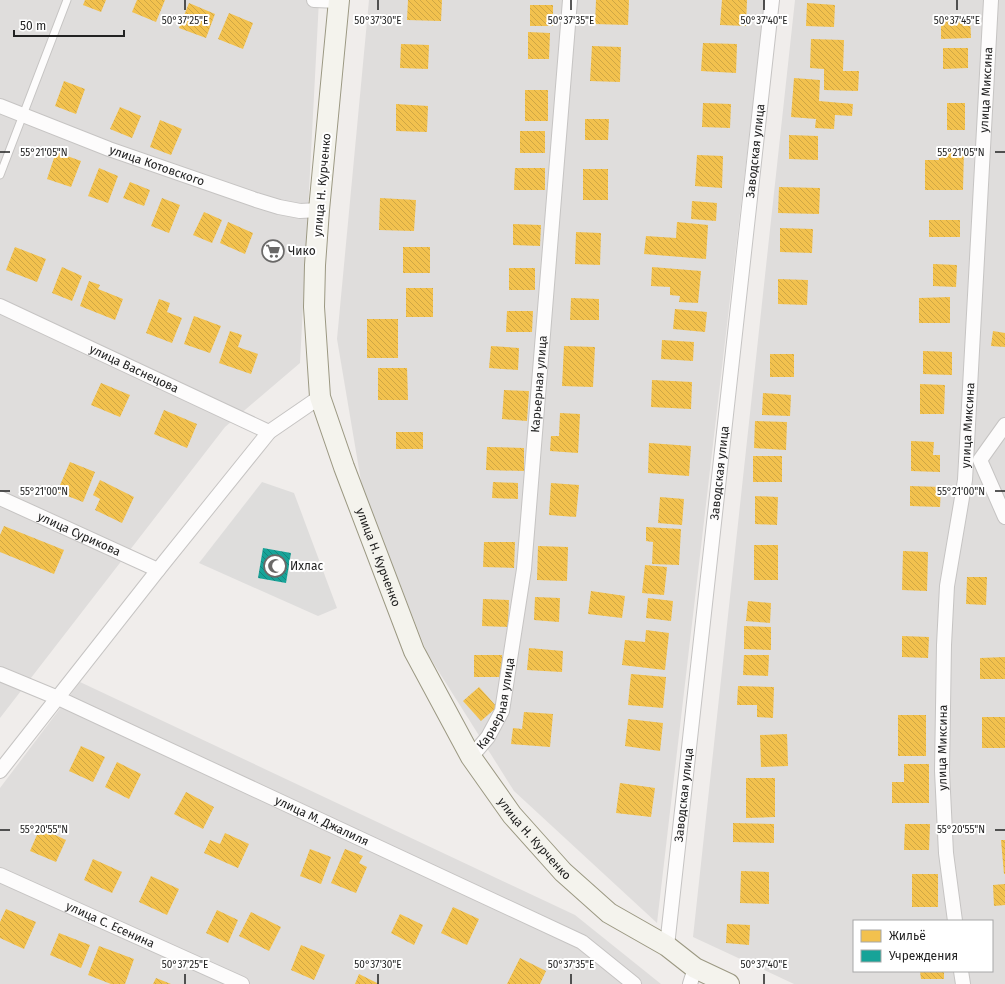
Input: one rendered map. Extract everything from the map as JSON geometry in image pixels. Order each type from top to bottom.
[{"type":"main road","name":"улица Н. Курченко","points":[[339,0],[319,210],[314,307],[320,397],[344,468],[414,651],[471,757],[512,815],[563,872],[609,913],[667,946],[692,976],[729,984]]},
{"type":"street","points":[[314,0],[339,0]]},
{"type":"street","name":"Карьерная улица","points":[[471,757],[488,737],[502,711],[524,569],[570,0]]},
{"type":"street","name":"Заводская улица","points":[[667,946],[772,0]]},
{"type":"street","name":"улица Миксина","points":[[955,920],[946,853],[942,771],[944,646],[947,586],[965,480],[991,0]]},
{"type":"street","name":"улица Котовского","points":[[0,106],[109,149],[256,200],[279,207],[300,211],[319,210]]},
{"type":"street","name":"улица Васнецова","points":[[0,306],[268,432]]},
{"type":"street","points":[[0,771],[268,432],[320,397]]},
{"type":"street","points":[[968,418],[980,460],[1005,516]]},
{"type":"street","points":[[980,460],[1005,425]]},
{"type":"street","name":"улица Сурикова","points":[[0,498],[158,570]]},
{"type":"street","name":"улица М. Джалиля","points":[[0,674],[58,698],[582,942],[634,984]]},
{"type":"street","name":"улица С. Есенина","points":[[0,875],[242,984]]},
{"type":"street","points":[[961,972],[963,984]]},
{"type":"lane","points":[[0,175],[67,0]]},
{"type":"shaded area","points":[[0,0],[319,0],[300,363],[225,427],[0,718]]},
{"type":"shaded area","points":[[369,0],[765,0],[657,923],[514,791],[427,653],[362,487],[337,339]]},
{"type":"shaded area","points":[[795,0],[1005,0],[1005,984],[794,984],[693,937]]},
{"type":"shaded area","points":[[262,482],[294,493],[337,608],[318,616],[199,563]]},
{"type":"shaded area","points":[[80,682],[575,915],[661,984],[0,984],[0,788]]},
{"type":"building: Жильё","points":[[85,0],[106,0],[101,12],[83,5]]},
{"type":"building: Жильё","points":[[137,0],[165,0],[156,22],[132,12]]},
{"type":"building: Жильё","points":[[408,0],[442,0],[441,21],[407,20]]},
{"type":"building: Жильё","points":[[596,0],[629,0],[628,25],[595,24]]},
{"type":"building: Жильё","points":[[722,0],[747,0],[746,26],[720,25]]},
{"type":"building: Жильё","points":[[189,3],[215,14],[206,38],[179,28]]},
{"type":"building: Жильё","points":[[807,3],[835,5],[834,27],[806,26]]},
{"type":"building: Жильё","points":[[530,5],[553,5],[553,26],[530,26]]},
{"type":"building: Жильё","points":[[229,13],[253,23],[243,49],[218,39]]},
{"type":"building: Жильё","points":[[970,17],[971,38],[941,39],[941,18]]},
{"type":"building: Жильё","points":[[528,32],[550,33],[549,59],[528,59]]},
{"type":"building: Жильё","points":[[811,39],[844,40],[843,71],[859,71],[858,91],[824,90],[824,69],[810,68]]},
{"type":"building: Жильё","points":[[703,43],[737,44],[736,73],[701,71]]},
{"type":"building: Жильё","points":[[401,44],[429,45],[428,69],[400,68]]},
{"type":"building: Жильё","points":[[592,46],[621,47],[620,82],[590,81]]},
{"type":"building: Жильё","points":[[943,48],[968,48],[968,68],[943,69]]},
{"type":"building: Жильё","points":[[794,78],[820,80],[819,101],[853,104],[852,116],[835,115],[834,129],[815,128],[816,119],[791,117]]},
{"type":"building: Жильё","points":[[64,81],[85,89],[76,114],[55,106]]},
{"type":"building: Жильё","points":[[525,90],[548,90],[548,121],[525,121]]},
{"type":"building: Жильё","points":[[703,103],[731,104],[730,128],[702,127]]},
{"type":"building: Жильё","points":[[947,103],[965,103],[965,130],[947,130]]},
{"type":"building: Жильё","points":[[396,104],[428,106],[427,132],[396,131]]},
{"type":"building: Жильё","points":[[120,107],[141,116],[132,138],[110,129]]},
{"type":"building: Жильё","points":[[585,119],[609,119],[608,140],[585,140]]},
{"type":"building: Жильё","points":[[160,120],[182,129],[171,155],[150,147]]},
{"type":"building: Жильё","points":[[520,131],[545,131],[545,153],[520,153]]},
{"type":"building: Жильё","points":[[789,135],[818,136],[818,160],[789,159]]},
{"type":"building: Жильё","points":[[939,150],[964,150],[963,190],[925,190],[925,160],[939,160]]},
{"type":"building: Жильё","points":[[56,152],[81,161],[71,187],[47,179]]},
{"type":"building: Жильё","points":[[697,155],[723,156],[722,188],[695,186]]},
{"type":"building: Жильё","points":[[99,168],[118,176],[108,203],[88,196]]},
{"type":"building: Жильё","points":[[515,168],[545,168],[545,190],[514,190]]},
{"type":"building: Жильё","points":[[583,169],[608,169],[608,200],[583,200]]},
{"type":"building: Жильё","points":[[130,182],[150,190],[144,206],[123,198]]},
{"type":"building: Жильё","points":[[779,187],[820,188],[819,214],[778,213]]},
{"type":"building: Жильё","points":[[162,198],[180,205],[169,233],[151,226]]},
{"type":"building: Жильё","points":[[380,198],[416,200],[414,231],[379,230]]},
{"type":"building: Жильё","points":[[692,201],[717,203],[716,221],[691,219]]},
{"type":"building: Жильё","points":[[204,212],[222,220],[212,243],[193,235]]},
{"type":"building: Жильё","points":[[929,220],[960,220],[960,237],[929,237]]},
{"type":"building: Жильё","points":[[228,222],[253,233],[245,254],[220,243]]},
{"type":"building: Жильё","points":[[677,222],[708,225],[706,259],[644,254],[646,236],[676,238]]},
{"type":"building: Жильё","points":[[513,224],[541,225],[540,246],[513,245]]},
{"type":"building: Жильё","points":[[780,228],[813,229],[812,253],[780,252]]},
{"type":"building: Жильё","points":[[576,232],[601,233],[600,265],[575,264]]},
{"type":"building: Жильё","points":[[15,247],[46,259],[37,282],[6,270]]},
{"type":"building: Жильё","points":[[403,247],[430,247],[430,273],[403,273]]},
{"type":"building: Жильё","points":[[933,264],[957,265],[956,287],[933,286]]},
{"type":"building: Жильё","points":[[62,267],[82,276],[72,301],[52,293]]},
{"type":"building: Жильё","points":[[652,267],[701,271],[698,303],[679,302],[680,296],[670,295],[670,287],[651,286]]},
{"type":"building: Жильё","points":[[509,268],[535,268],[535,290],[509,290]]},
{"type":"building: Жильё","points":[[778,279],[808,280],[807,305],[778,304]]},
{"type":"building: Жильё","points":[[89,281],[100,285],[98,289],[123,299],[115,320],[80,306]]},
{"type":"building: Жильё","points":[[406,288],[433,288],[433,317],[406,317]]},
{"type":"building: Жильё","points":[[950,297],[950,323],[919,323],[919,298]]},
{"type":"building: Жильё","points":[[571,298],[599,299],[599,320],[570,320]]},
{"type":"building: Жильё","points":[[159,299],[170,303],[167,312],[182,318],[172,343],[146,333]]},
{"type":"building: Жильё","points":[[675,309],[707,312],[705,332],[673,329]]},
{"type":"building: Жильё","points":[[507,311],[533,311],[532,332],[506,332]]},
{"type":"building: Жильё","points":[[194,316],[221,326],[210,353],[184,344]]},
{"type":"building: Жильё","points":[[367,319],[398,319],[398,358],[367,358]]},
{"type":"building: Жильё","points":[[230,331],[242,335],[238,347],[258,354],[251,374],[219,363]]},
{"type":"building: Жильё","points":[[993,331],[1005,333],[1005,347],[991,346]]},
{"type":"building: Жильё","points":[[662,340],[694,342],[693,361],[661,359]]},
{"type":"building: Жильё","points":[[491,346],[519,348],[518,370],[489,368]]},
{"type":"building: Жильё","points":[[564,346],[595,347],[593,387],[562,386]]},
{"type":"building: Жильё","points":[[923,351],[952,352],[952,375],[923,374]]},
{"type":"building: Жильё","points":[[770,354],[794,354],[794,377],[770,377]]},
{"type":"building: Жильё","points":[[378,368],[407,368],[408,400],[378,400]]},
{"type":"building: Жильё","points":[[652,380],[692,382],[691,409],[651,407]]},
{"type":"building: Жильё","points":[[101,383],[130,395],[120,417],[91,405]]},
{"type":"building: Жильё","points":[[920,384],[945,385],[944,414],[920,414]]},
{"type":"building: Жильё","points":[[504,390],[529,391],[527,421],[502,419]]},
{"type":"building: Жильё","points":[[763,393],[791,395],[790,416],[762,415]]},
{"type":"building: Жильё","points":[[164,410],[197,424],[187,448],[154,434]]},
{"type":"building: Жильё","points":[[560,413],[580,414],[578,453],[550,451],[551,436],[559,436]]},
{"type":"building: Жильё","points":[[755,421],[787,422],[786,450],[754,448]]},
{"type":"building: Жильё","points":[[396,432],[423,432],[423,449],[396,449]]},
{"type":"building: Жильё","points":[[911,441],[934,442],[933,455],[940,455],[940,472],[911,471]]},
{"type":"building: Жильё","points":[[649,443],[691,446],[689,476],[648,473]]},
{"type":"building: Жильё","points":[[487,447],[524,448],[524,471],[486,470]]},
{"type":"building: Жильё","points":[[753,456],[782,456],[782,482],[753,482]]},
{"type":"building: Жильё","points":[[70,462],[95,472],[83,502],[57,492]]},
{"type":"building: Жильё","points":[[100,480],[134,497],[122,523],[95,510],[100,499],[93,495]]},
{"type":"building: Жильё","points":[[493,482],[518,483],[518,499],[492,498]]},
{"type":"building: Жильё","points":[[551,483],[579,485],[576,517],[549,515]]},
{"type":"building: Жильё","points":[[910,486],[941,487],[940,507],[910,506]]},
{"type":"building: Жильё","points":[[755,496],[778,497],[777,525],[755,524]]},
{"type":"building: Жильё","points":[[660,497],[684,499],[682,525],[658,523]]},
{"type":"building: Жильё","points":[[4,526],[64,550],[54,574],[0,552],[0,535]]},
{"type":"building: Жильё","points":[[646,527],[681,529],[679,565],[652,564],[653,542],[646,541]]},
{"type":"building: Жильё","points":[[484,542],[515,542],[514,568],[483,567]]},
{"type":"building: Жильё","points":[[754,545],[778,545],[778,580],[754,580]]},
{"type":"building: Жильё","points":[[538,546],[568,547],[567,581],[537,580]]},
{"type":"building: Жильё","points":[[903,551],[928,552],[927,591],[902,590]]},
{"type":"building: Жильё","points":[[645,565],[667,567],[664,595],[642,593]]},
{"type":"building: Жильё","points":[[967,577],[987,577],[986,605],[966,604]]},
{"type":"building: Жильё","points":[[591,591],[625,596],[622,618],[588,614]]},
{"type":"building: Жильё","points":[[535,597],[560,598],[559,622],[534,620]]},
{"type":"building: Жильё","points":[[648,598],[673,601],[671,621],[646,618]]},
{"type":"building: Жильё","points":[[483,599],[509,600],[508,627],[482,626]]},
{"type":"building: Жильё","points":[[748,601],[771,603],[770,623],[746,621]]},
{"type":"building: Жильё","points":[[744,626],[771,627],[771,650],[744,649]]},
{"type":"building: Жильё","points":[[646,630],[669,633],[665,670],[622,665],[625,640],[645,642]]},
{"type":"building: Жильё","points":[[902,636],[929,637],[928,658],[902,657]]},
{"type":"building: Жильё","points":[[529,648],[563,651],[562,672],[527,670]]},
{"type":"building: Жильё","points":[[474,655],[502,655],[502,677],[474,677]]},
{"type":"building: Жильё","points":[[744,655],[769,655],[768,676],[743,675]]},
{"type":"building: Жильё","points":[[1005,657],[1005,679],[980,679],[980,658]]},
{"type":"building: Жильё","points":[[631,674],[666,677],[663,708],[628,705]]},
{"type":"building: Жильё","points":[[738,686],[774,687],[773,718],[757,717],[757,705],[737,705]]},
{"type":"building: Жильё","points":[[479,687],[497,707],[481,721],[463,701]]},
{"type":"building: Жильё","points":[[524,712],[553,714],[550,747],[511,744],[513,728],[522,729]]},
{"type":"building: Жильё","points":[[898,715],[926,715],[926,756],[898,756]]},
{"type":"building: Жильё","points":[[982,717],[1005,717],[1005,748],[982,748]]},
{"type":"building: Жильё","points":[[628,719],[663,723],[660,751],[625,746]]},
{"type":"building: Жильё","points":[[787,734],[788,766],[761,767],[760,735]]},
{"type":"building: Жильё","points":[[81,746],[105,757],[93,782],[69,771]]},
{"type":"building: Жильё","points":[[117,762],[141,774],[129,799],[105,787]]},
{"type":"building: Жильё","points":[[904,764],[929,764],[929,803],[892,803],[892,782],[904,782]]},
{"type":"building: Жильё","points":[[746,778],[775,778],[775,817],[746,818]]},
{"type":"building: Жильё","points":[[620,783],[655,788],[651,817],[616,813]]},
{"type":"building: Жильё","points":[[186,792],[214,807],[203,829],[174,814]]},
{"type":"building: Жильё","points":[[733,823],[774,824],[774,843],[733,842]]},
{"type":"building: Жильё","points":[[905,824],[930,824],[929,850],[904,850]]},
{"type":"building: Жильё","points":[[40,828],[66,840],[56,862],[30,851]]},
{"type":"building: Жильё","points":[[225,833],[249,844],[238,868],[204,853],[210,840],[220,844]]},
{"type":"building: Жильё","points":[[1001,840],[1005,840],[1005,874],[1004,874]]},
{"type":"building: Жильё","points":[[310,849],[331,857],[321,884],[300,876]]},
{"type":"building: Жильё","points":[[345,849],[363,856],[359,863],[367,867],[356,893],[331,883]]},
{"type":"building: Жильё","points":[[93,859],[122,872],[112,893],[84,880]]},
{"type":"building: Жильё","points":[[741,871],[769,872],[769,904],[740,903]]},
{"type":"building: Жильё","points":[[912,874],[938,874],[938,907],[912,907]]},
{"type":"building: Жильё","points":[[151,876],[179,889],[167,915],[139,902]]},
{"type":"building: Жильё","points":[[1005,884],[1005,905],[994,906],[993,885]]},
{"type":"building: Жильё","points":[[453,907],[479,919],[467,945],[441,933]]},
{"type":"building: Жильё","points":[[6,909],[36,922],[24,949],[0,938],[0,922]]},
{"type":"building: Жильё","points":[[217,910],[238,920],[228,943],[206,933]]},
{"type":"building: Жильё","points":[[251,912],[281,927],[269,951],[239,936]]},
{"type":"building: Жильё","points":[[400,914],[423,925],[414,945],[391,933]]},
{"type":"building: Жильё","points":[[727,924],[750,925],[749,945],[726,943]]},
{"type":"building: Жильё","points":[[59,933],[90,945],[81,968],[50,955]]},
{"type":"building: Жильё","points":[[301,945],[325,955],[314,980],[291,970]]},
{"type":"building: Жильё","points":[[99,946],[134,959],[125,984],[111,984],[88,975]]},
{"type":"building: Жильё","points":[[520,958],[546,971],[540,984],[507,984]]},
{"type":"building: Жильё","points":[[920,972],[944,972],[944,979],[921,979]]},
{"type":"building: Жильё","points":[[359,974],[379,984],[355,984]]},
{"type":"building: Жильё","points":[[156,978],[171,984],[153,984]]},
{"type":"building: Учреждения","name":"Ихлас","points":[[263,548],[291,553],[286,583],[258,578]]},
{"type":"place","name":"Чико","points":[[273,251]]},
{"type":"place","name":"Ихлас","points":[[275,566]]}]
